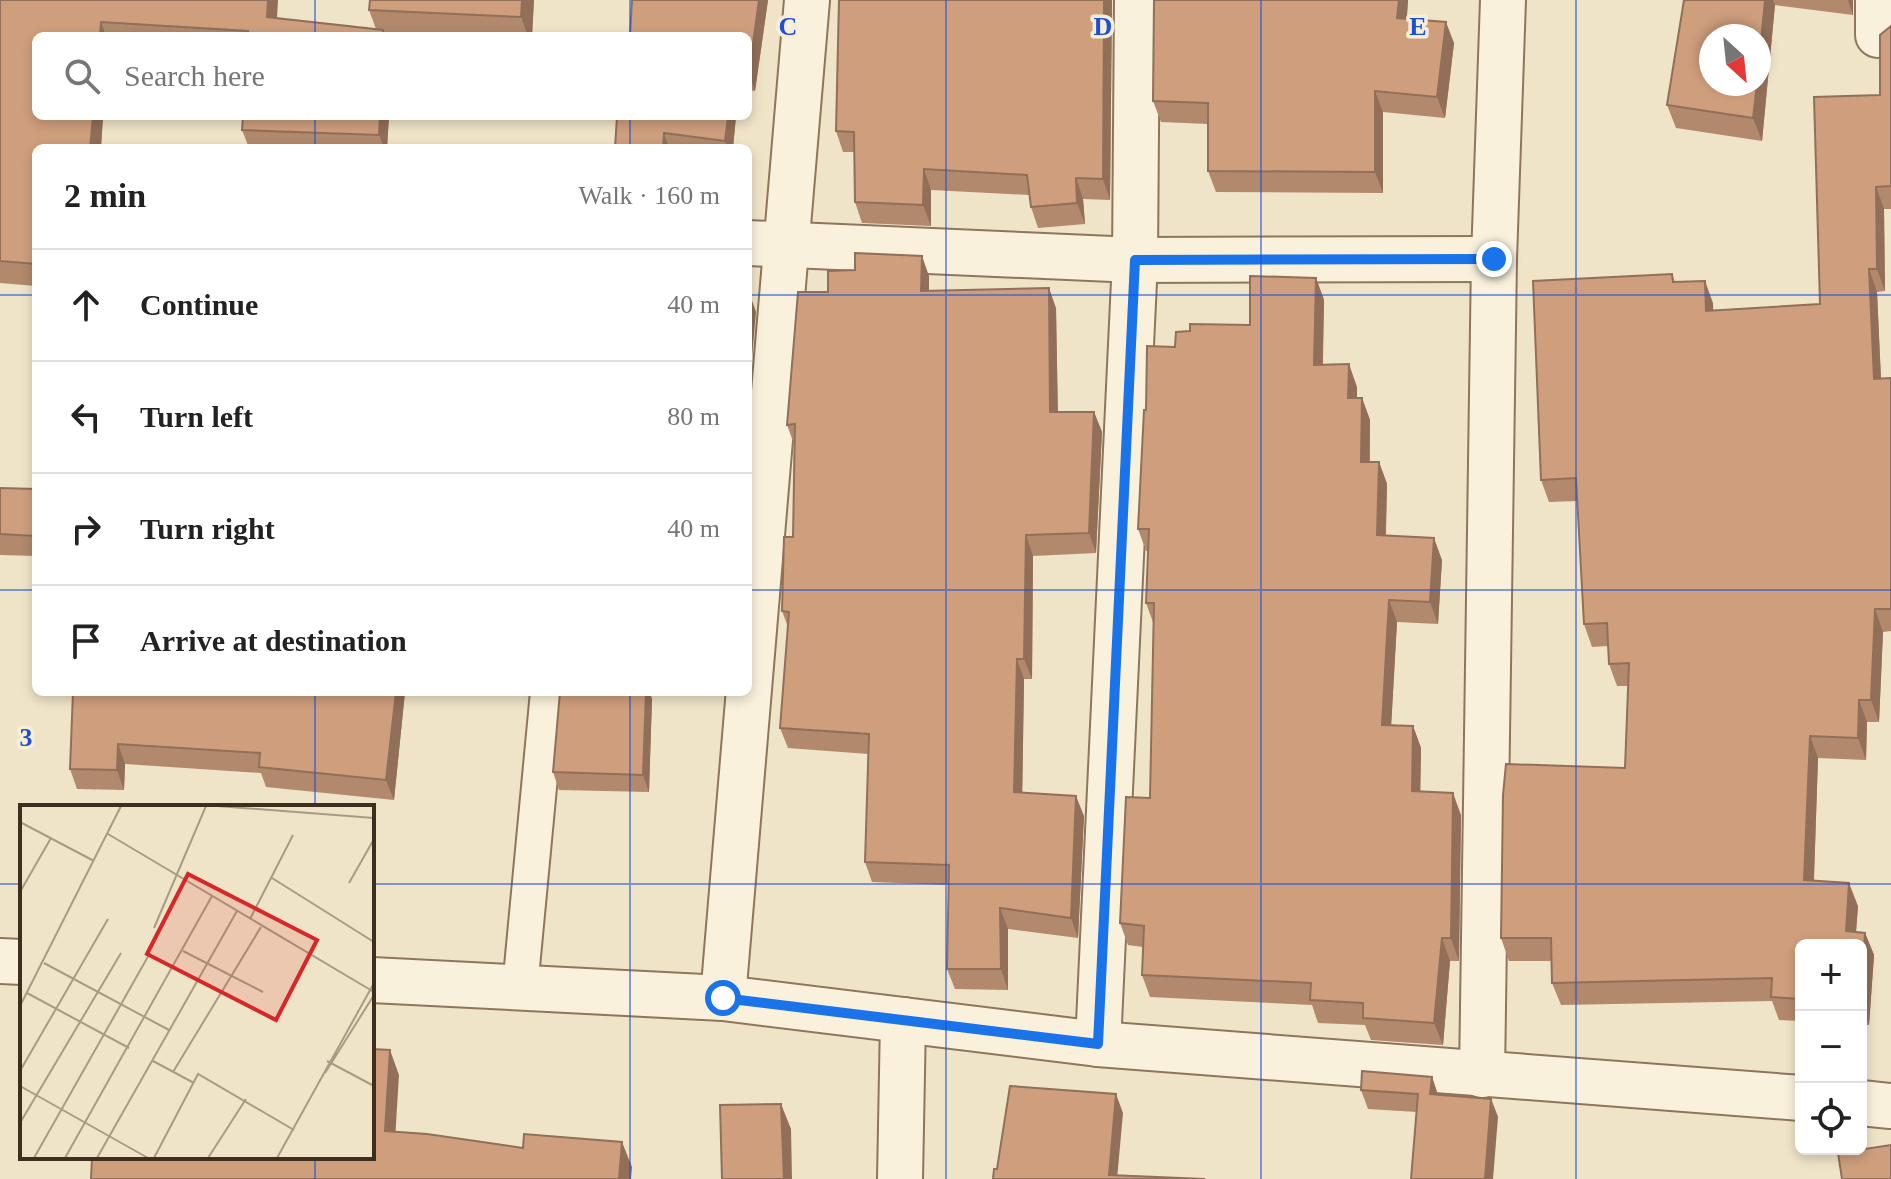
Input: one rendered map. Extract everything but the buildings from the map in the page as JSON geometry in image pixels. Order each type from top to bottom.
[{"type":"street","points":[[752,501],[767,244],[807,0]]},
{"type":"street","points":[[1098,1044],[1135,260],[1137,0]]},
{"type":"street","points":[[1482,1075],[1494,259],[1503,0]]},
{"type":"street","points":[[767,244],[1135,260],[1494,259]]},
{"type":"street","points":[[723,998],[741,696]]},
{"type":"street","points":[[0,961],[20,962]]},
{"type":"street","points":[[374,980],[723,998],[1098,1044],[1795,1098]]},
{"type":"street","points":[[900,1179],[903,1020]]},
{"type":"street","points":[[1867,1104],[1891,1106]]},
{"type":"lane","points":[[520,988],[548,696]]},
{"type":"route","points":[[723,998],[1098,1044],[1135,260],[1494,259]]}]
